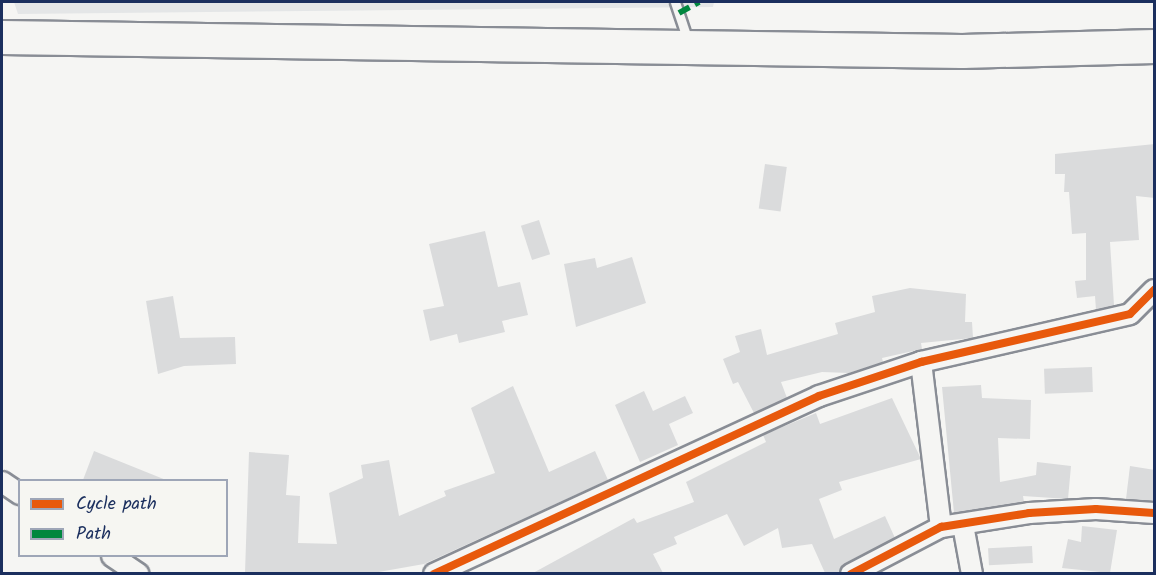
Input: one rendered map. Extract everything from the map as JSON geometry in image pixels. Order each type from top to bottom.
[{"type":"highway","points":[[2,37],[962,51],[1155,46]]},
{"type":"street","points":[[1130,314],[1155,290]]},
{"type":"street","points":[[434,573],[819,396],[921,362],[1155,310]]},
{"type":"street","points":[[921,362],[941,528]]},
{"type":"street","points":[[2,482],[18,493]]},
{"type":"street","points":[[851,573],[941,528],[1096,509],[1155,513]]},
{"type":"street","points":[[963,525],[972,573]]},
{"type":"street","points":[[115,557],[139,573]]},
{"type":"lane","points":[[675,2],[689,46]]},
{"type":"shaded area","points":[[14,2],[714,2],[713,7],[18,14]]},
{"type":"building","points":[[1155,144],[1155,198],[1136,196],[1139,240],[1110,242],[1114,305],[1096,310],[1095,296],[1077,298],[1075,281],[1086,280],[1086,233],[1072,234],[1069,192],[1064,192],[1065,174],[1055,174],[1055,154]]},
{"type":"building","points":[[765,164],[787,167],[781,212],[759,209]]},
{"type":"building","points":[[539,220],[550,254],[532,260],[521,226]]},
{"type":"building","points":[[485,231],[498,287],[520,282],[528,315],[502,321],[505,332],[459,343],[457,334],[430,341],[423,310],[444,306],[429,244]]},
{"type":"building","points":[[632,257],[646,303],[576,327],[564,264],[595,258],[597,268]]},
{"type":"building","points":[[910,288],[966,294],[965,322],[972,322],[973,338],[921,343],[922,349],[882,358],[883,362],[849,373],[822,372],[781,382],[787,398],[754,413],[738,382],[733,384],[723,359],[740,352],[735,336],[761,329],[767,355],[838,334],[835,323],[875,312],[872,296]]},
{"type":"building","points":[[173,296],[180,338],[235,337],[236,364],[184,366],[158,374],[146,301]]},
{"type":"building","points":[[1092,367],[1093,392],[1045,394],[1044,369]]},
{"type":"building","points":[[981,385],[982,398],[1031,400],[1030,439],[998,438],[1000,482],[1036,475],[1037,462],[1071,466],[1068,499],[1023,496],[1024,502],[954,513],[942,387]]},
{"type":"building","points":[[513,386],[549,472],[595,451],[608,480],[424,564],[373,573],[245,573],[249,452],[289,455],[286,495],[300,496],[298,543],[337,544],[329,493],[363,478],[361,465],[389,460],[399,516],[446,496],[444,491],[495,473],[471,408]]},
{"type":"building","points":[[644,391],[653,411],[685,396],[693,413],[669,424],[678,445],[640,462],[615,405]]},
{"type":"building","points":[[892,398],[921,459],[839,482],[842,490],[819,499],[834,539],[885,516],[895,538],[845,563],[839,573],[825,573],[812,544],[782,548],[778,528],[744,546],[727,514],[674,537],[677,544],[653,554],[663,573],[533,573],[634,518],[637,523],[694,502],[686,482],[766,442],[763,435],[816,413],[820,424]]},
{"type":"building","points":[[94,451],[164,479],[83,479]]},
{"type":"building","points":[[1130,466],[1155,470],[1155,501],[1126,499]]},
{"type":"building","points":[[1082,526],[1117,530],[1110,573],[1062,568],[1068,539],[1081,542]]},
{"type":"building","points":[[1032,546],[1033,563],[989,565],[988,548]]},
{"type":"marked path","points":[[679,13],[699,2]]},
{"type":"cycle path","points":[[434,574],[819,396],[921,362],[1130,314],[1154,290]]},
{"type":"cycle path","points":[[851,574],[941,527],[1029,513],[1096,509],[1154,513]]}]
